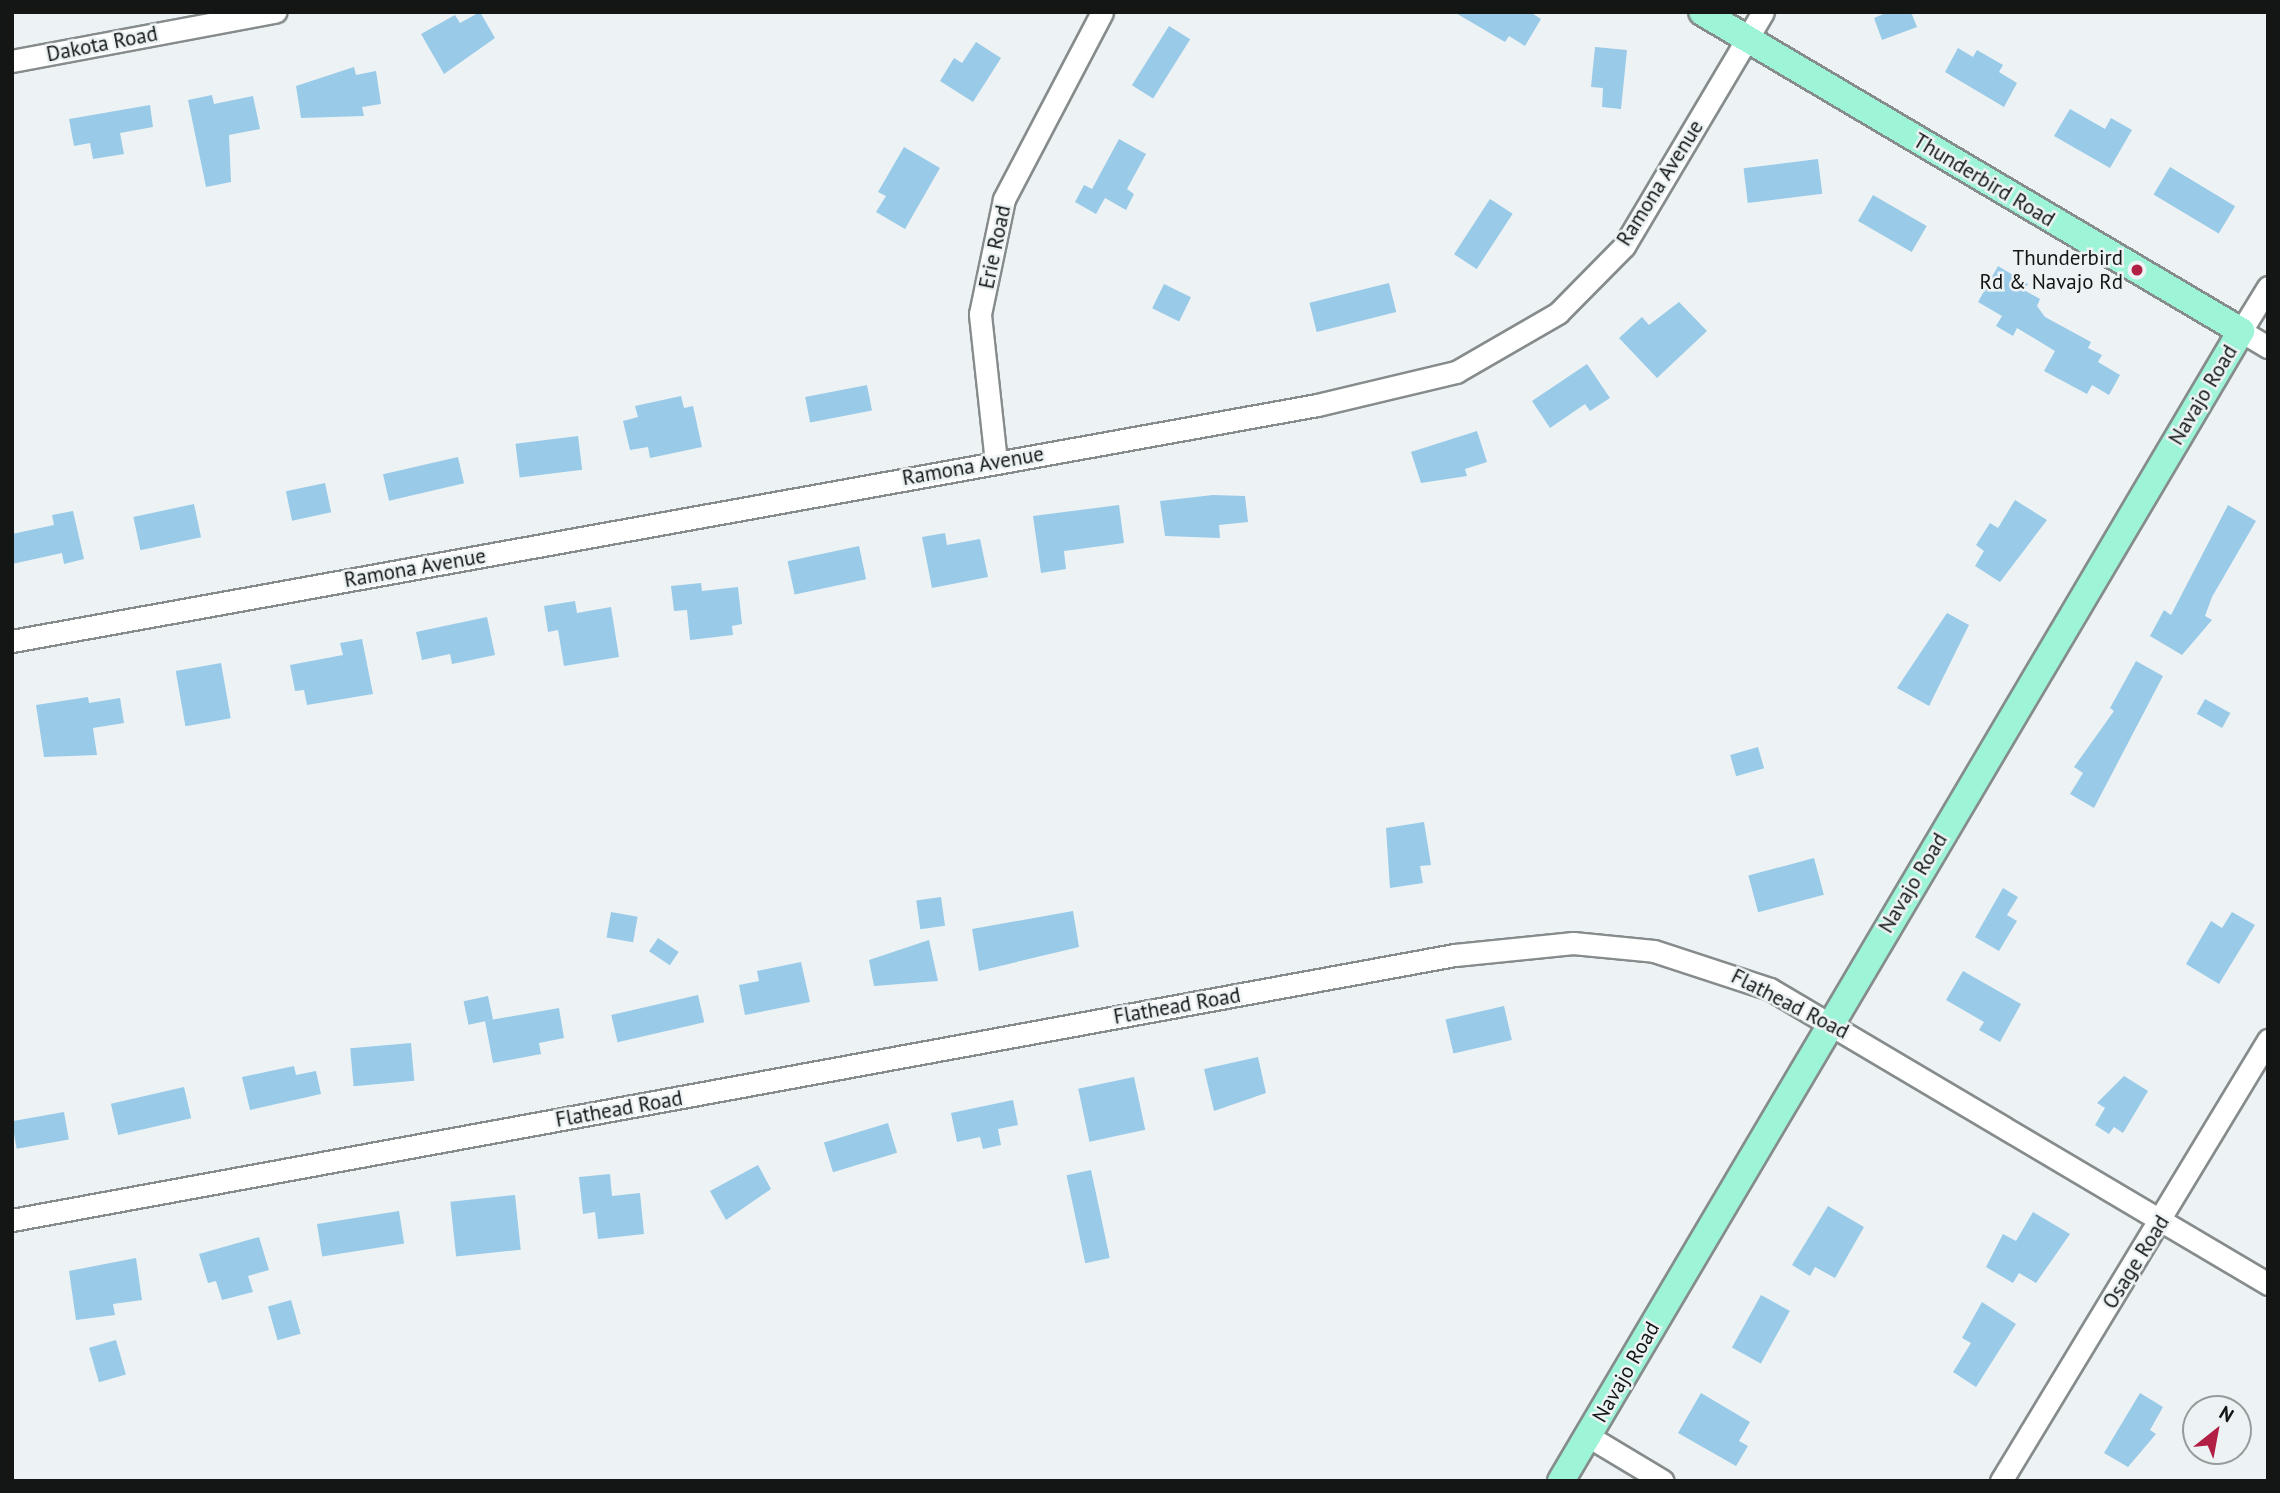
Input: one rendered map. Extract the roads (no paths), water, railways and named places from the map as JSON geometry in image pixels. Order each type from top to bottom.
[{"type":"main road","name":"Thunderbird Road","points":[[1702,12],[2241,331]]},
{"type":"main road","name":"Navajo Road","points":[[1562,1481],[2241,331]]},
{"type":"street","name":"Dakota Road","points":[[12,61],[275,12]]},
{"type":"street","name":"Erie Road","points":[[996,462],[980,314],[1003,199],[1102,12]]},
{"type":"street","name":"Ramona Avenue","points":[[12,641],[1317,405],[1456,372],[1558,313],[1624,246],[1763,12]]},
{"type":"street","name":"Navajo Road","points":[[2241,331],[2268,287]]},
{"type":"street","name":"Thunderbird Road","points":[[2241,331],[2268,346]]},
{"type":"street","name":"Flathead Road","points":[[12,1220],[1515,946],[1573,943],[1654,951],[1730,972],[1830,1023],[2268,1284]]},
{"type":"street","name":"Osage Road","points":[[2001,1481],[2162,1220],[2268,1040]]},
{"type":"street","points":[[1588,1436],[1663,1481]]},
{"type":"place","name":"Thunderbird Rd & Navajo Rd","points":[[2137,270]]}]
